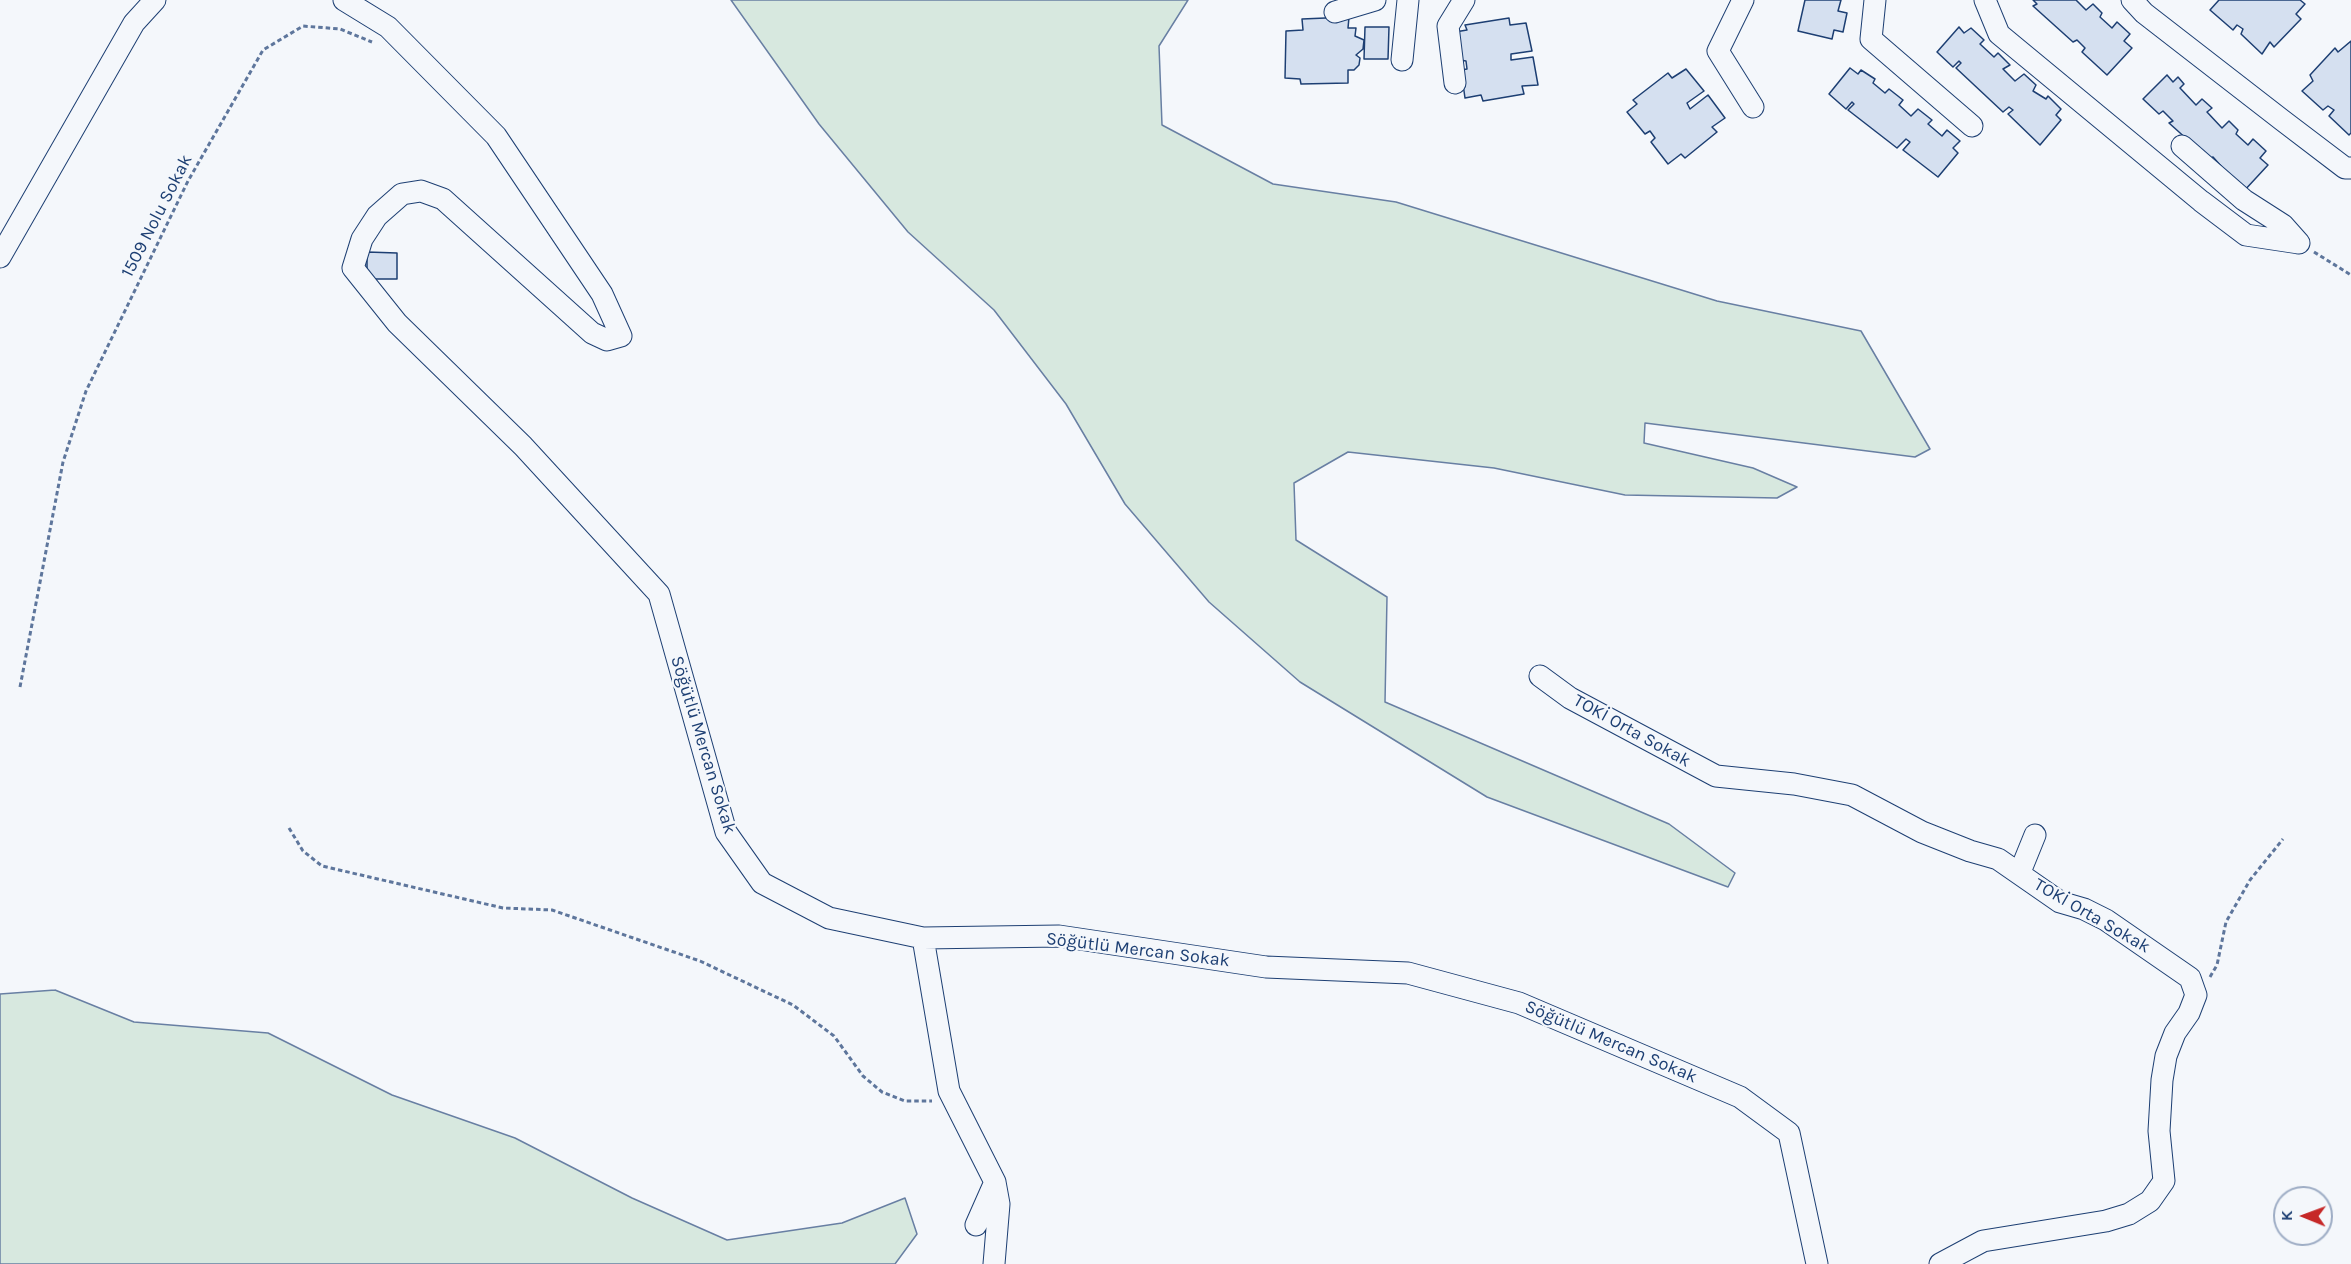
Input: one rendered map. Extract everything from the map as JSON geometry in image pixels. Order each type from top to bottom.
[{"type":"street","points":[[0,257],[134,23],[155,0]]},
{"type":"street","name":"Söğütlü Mercan Sokak","points":[[344,0],[388,27],[496,136],[602,294],[621,336],[607,340],[592,333],[443,199],[421,191],[402,194],[377,216],[362,239],[353,268],[398,323],[523,446],[659,594],[726,832],[762,883],[829,918],[923,938],[1059,936],[1266,967],[1408,973],[1519,1003],[1740,1097],[1790,1133],[1817,1264]]},
{"type":"street","points":[[1335,12],[1375,0]]},
{"type":"street","points":[[1402,60],[1408,0]]},
{"type":"street","points":[[1455,83],[1448,26],[1464,0]]},
{"type":"street","points":[[1743,0],[1718,51],[1753,107]]},
{"type":"street","points":[[1875,0],[1871,39],[1972,126]]},
{"type":"street","points":[[1984,0],[1999,34],[2201,201],[2246,235],[2299,243]]},
{"type":"street","points":[[2132,0],[2144,13],[2345,168],[2351,168]]},
{"type":"street","points":[[2182,146],[2244,200],[2283,225],[2299,243]]},
{"type":"street","name":"TOKİ Orta Sokak","points":[[1540,676],[1570,698],[1716,776],[1794,784],[1852,795],[1922,832],[1970,851],[1998,859],[2060,902],[2084,909],[2128,934],[2190,978],[2193,987]]},
{"type":"street","points":[[2020,873],[2035,835]]},
{"type":"street","points":[[923,938],[949,1091],[995,1182],[999,1204],[995,1262]]},
{"type":"street","points":[[1940,1264],[1983,1241],[2106,1221],[2129,1214],[2150,1201],[2164,1180],[2159,1104],[2166,1056],[2175,1033],[2189,1012],[2196,995],[2193,987]]},
{"type":"street","points":[[976,1225],[995,1182]]},
{"type":"path","name":"1509 Nolu Sokak","points":[[20,687],[63,462],[79,411],[86,391],[188,181],[263,50],[303,26],[340,29],[379,44]]},
{"type":"path","points":[[2299,243],[2351,275]]},
{"type":"path","points":[[289,828],[303,850],[322,866],[503,908],[552,910],[700,961],[793,1005],[834,1036],[863,1076],[882,1092],[905,1101],[929,1102],[949,1091]]},
{"type":"path","points":[[2193,987],[2208,980],[2217,965],[2226,922],[2250,880],[2283,840]]},
{"type":"shaded area","points":[[731,0],[1188,0],[1159,46],[1162,125],[1273,184],[1396,202],[1717,301],[1861,331],[1930,449],[1915,457],[1645,423],[1644,443],[1753,468],[1797,487],[1777,498],[1625,495],[1494,468],[1348,452],[1294,483],[1296,540],[1387,597],[1385,702],[1669,824],[1735,873],[1728,887],[1487,797],[1300,682],[1209,602],[1125,504],[1066,404],[994,310],[908,232],[819,124]]},
{"type":"shaded area","points":[[55,990],[134,1022],[268,1033],[392,1095],[515,1138],[632,1198],[727,1240],[842,1223],[905,1198],[917,1234],[895,1264],[0,1264],[0,994]]},
{"type":"building","points":[[1805,0],[1841,0],[1838,11],[1847,13],[1843,32],[1834,30],[1832,39],[1798,31]]},
{"type":"building","points":[[2033,0],[2076,0],[2086,10],[2093,4],[2102,13],[2100,17],[2112,28],[2117,22],[2130,34],[2124,41],[2132,48],[2107,75],[2082,52],[2085,48],[2077,40],[2073,42],[2033,6],[2037,4]]},
{"type":"building","points":[[2219,0],[2300,0],[2305,4],[2296,14],[2301,19],[2274,47],[2270,42],[2262,54],[2241,34],[2243,29],[2237,25],[2233,30],[2210,10]]},
{"type":"building","points":[[1349,17],[1348,28],[1356,28],[1355,36],[1364,40],[1363,49],[1356,55],[1360,58],[1359,65],[1354,70],[1348,70],[1348,83],[1301,84],[1300,79],[1285,78],[1286,31],[1303,30],[1302,19]]},
{"type":"building","points":[[1509,18],[1510,25],[1526,23],[1532,51],[1511,54],[1511,60],[1533,57],[1538,85],[1522,86],[1524,94],[1483,101],[1481,95],[1465,98],[1461,70],[1467,69],[1466,61],[1460,60],[1455,32],[1467,30],[1465,25]]},
{"type":"building","points":[[1365,27],[1389,27],[1388,59],[1364,59]]},
{"type":"building","points":[[1959,27],[1964,33],[1971,28],[1984,40],[1980,44],[1994,57],[1998,53],[2010,65],[2003,69],[2015,81],[2024,74],[2036,85],[2033,91],[2046,99],[2048,96],[2061,109],[2056,115],[2061,120],[2040,145],[2008,114],[2013,110],[2009,107],[2003,112],[1956,68],[1961,63],[1959,61],[1953,67],[1937,52]]},
{"type":"building","points":[[2351,41],[2351,133],[2349,135],[2329,116],[2334,110],[2328,106],[2323,110],[2302,91],[2313,81],[2310,75],[2335,48],[2338,52]]},
{"type":"building","points":[[1850,68],[1858,74],[1861,70],[1875,79],[1873,83],[1885,93],[1889,89],[1903,100],[1899,105],[1911,116],[1918,109],[1932,120],[1928,124],[1942,136],[1947,130],[1960,141],[1953,148],[1958,153],[1938,177],[1903,150],[1910,142],[1906,139],[1897,148],[1848,110],[1854,104],[1852,102],[1846,109],[1829,94]]},
{"type":"building","points":[[1686,69],[1704,91],[1687,103],[1690,109],[1708,95],[1725,118],[1712,127],[1717,132],[1685,158],[1681,154],[1668,164],[1651,142],[1655,138],[1650,131],[1645,134],[1627,112],[1637,104],[1633,100],[1668,73],[1672,78]]},
{"type":"building","points":[[2167,75],[2173,82],[2178,77],[2184,84],[2180,88],[2196,105],[2202,99],[2212,108],[2207,112],[2222,128],[2229,121],[2238,130],[2236,134],[2248,145],[2253,139],[2266,151],[2260,158],[2268,165],[2243,192],[2218,169],[2221,166],[2213,157],[2209,159],[2169,123],[2173,121],[2163,111],[2159,114],[2143,99]]},
{"type":"building","points":[[367,252],[397,253],[397,279],[367,279]]}]
